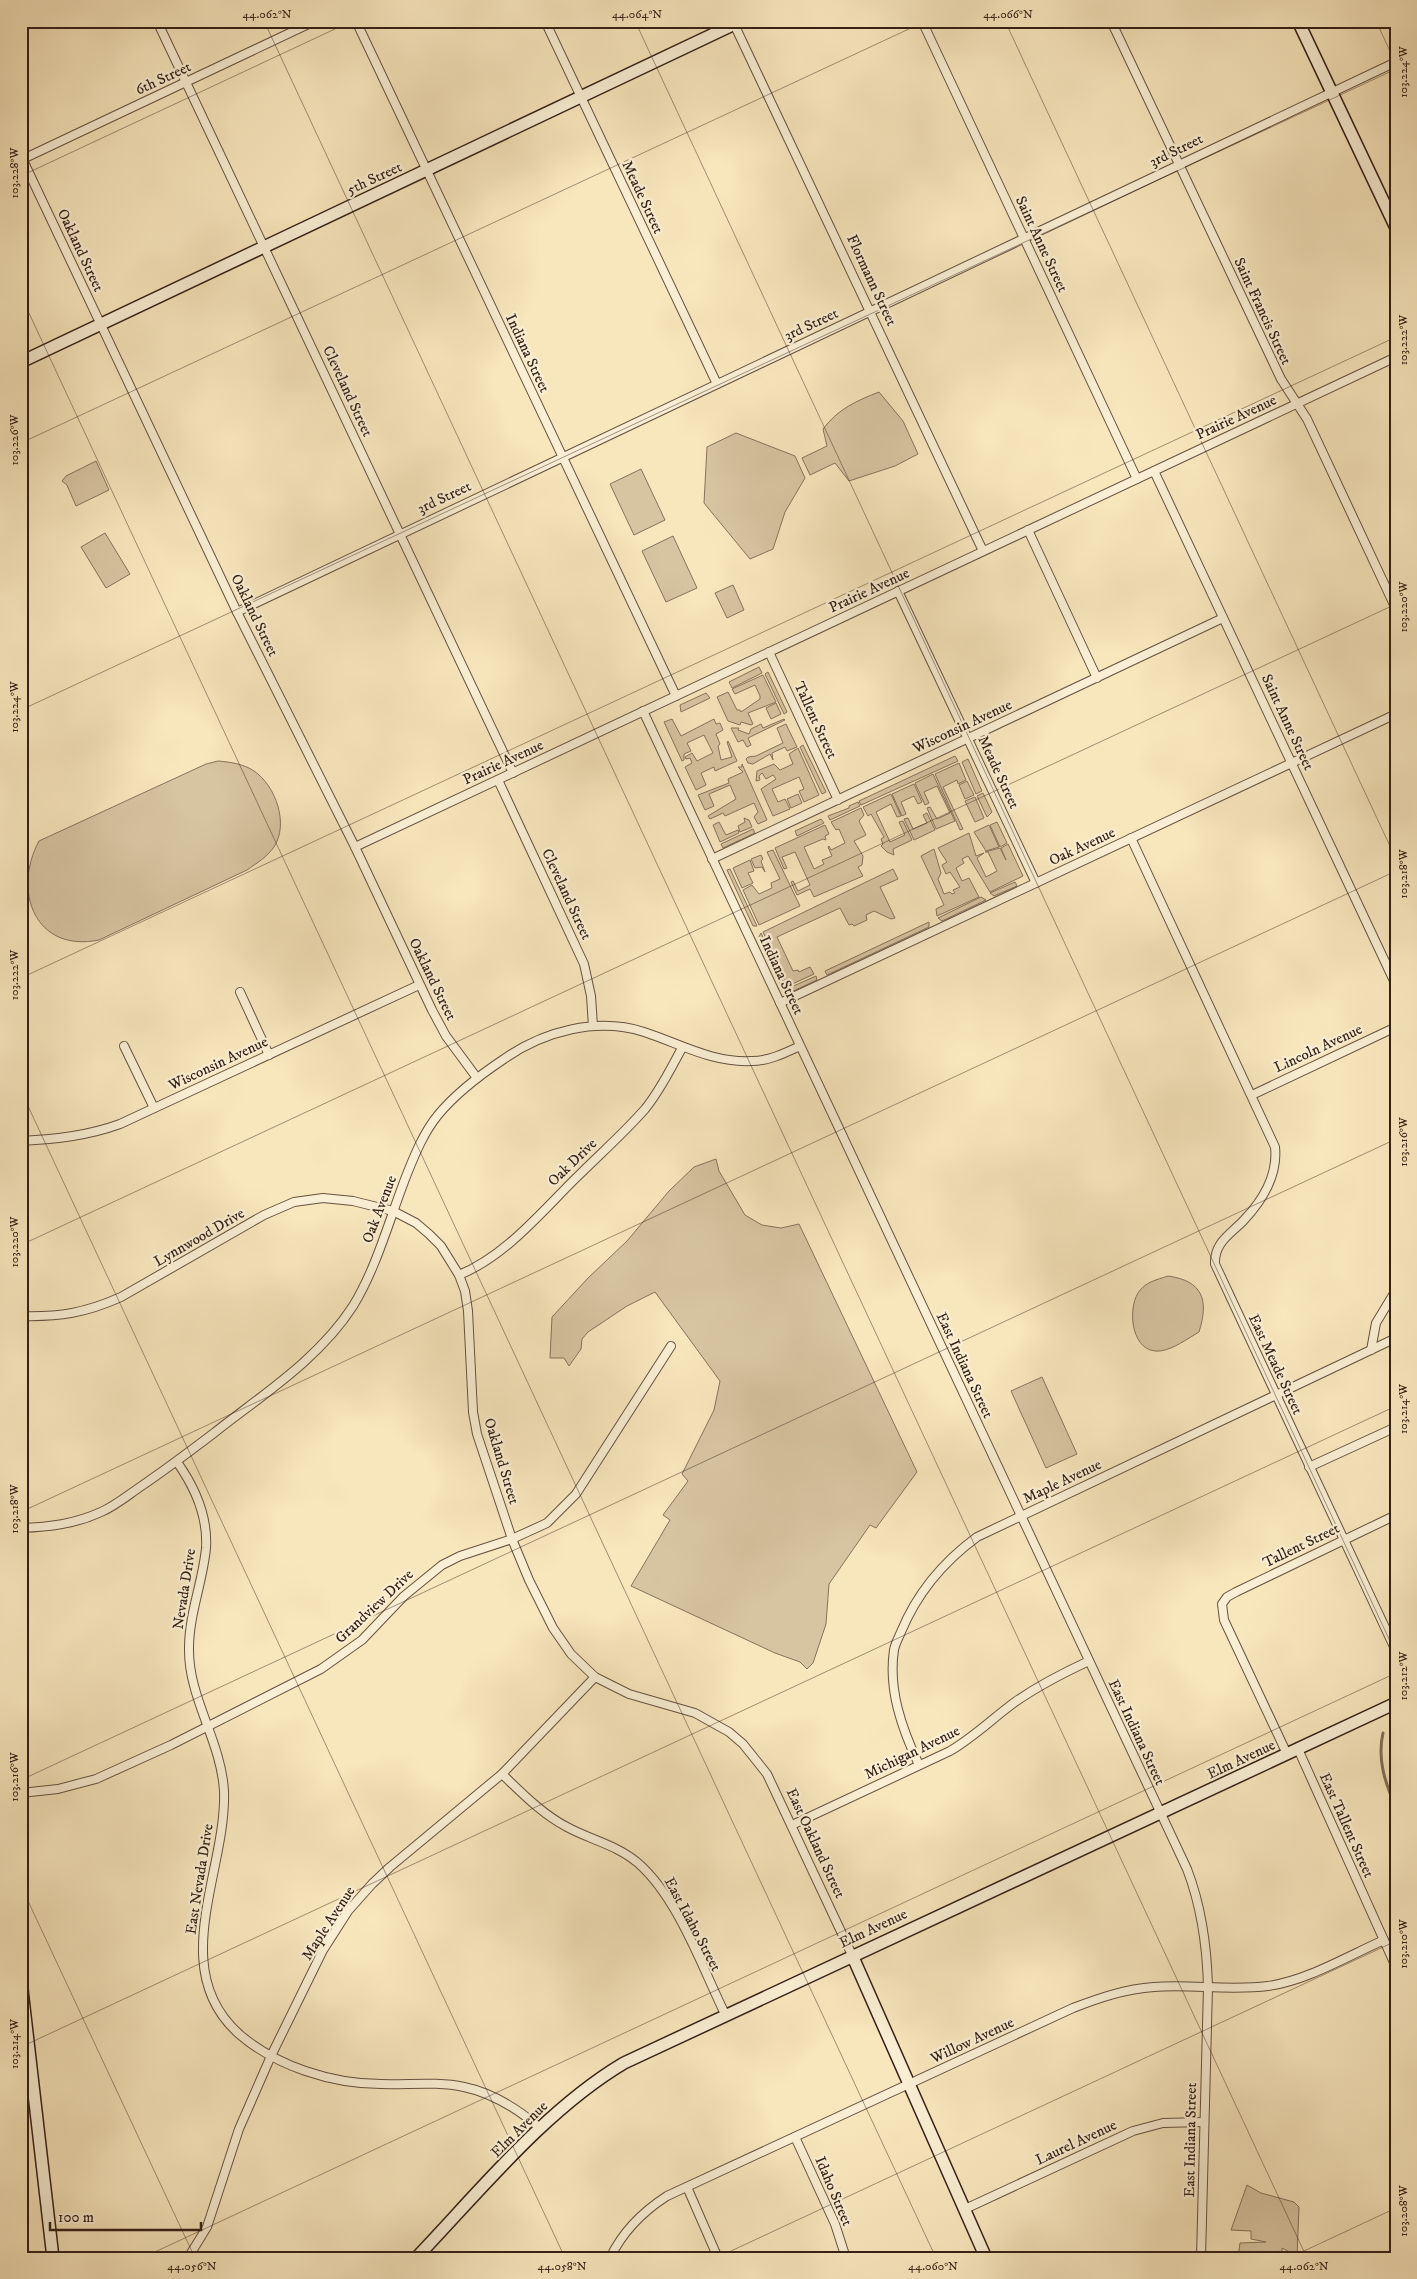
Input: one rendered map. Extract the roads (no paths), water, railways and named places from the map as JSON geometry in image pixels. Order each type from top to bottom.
[{"type":"street","name":"Cleveland Street","points":[[158,21],[513,773]]},
{"type":"street","name":"6th Street","points":[[22,158],[315,21]]},
{"type":"street","name":"Indiana Street","points":[[356,21],[676,696]]},
{"type":"street","name":"Meade Street","points":[[545,21],[717,384]]},
{"type":"street","name":"Saint Anne Street","points":[[922,21],[1137,479]]},
{"type":"street","name":"Saint Francis Street","points":[[1111,21],[1281,379],[1298,403],[1396,609]]},
{"type":"street","points":[[1298,21],[1396,228]]},
{"type":"street","name":"5th Street","points":[[21,362],[736,22]]},
{"type":"street","name":"Flormann Street","points":[[736,22],[983,551]]},
{"type":"street","name":"3rd Street","points":[[237,612],[1396,62]]},
{"type":"street","name":"Oakland Street","points":[[22,158],[237,612],[355,848],[420,985],[446,1036],[477,1078]]},
{"type":"street","name":"Prairie Avenue","points":[[355,848],[1396,357]]},
{"type":"street","name":"Saint Anne Street","points":[[1154,471],[1396,985]]},
{"type":"street","points":[[1028,530],[1097,678]]},
{"type":"street","name":"Meade Street","points":[[898,591],[1036,883]]},
{"type":"street","name":"Wisconsin Avenue","points":[[712,859],[1224,618]]},
{"type":"street","name":"Tallent Street","points":[[769,652],[838,800]]},
{"type":"street","name":"Indiana Street","points":[[643,712],[896,1251]]},
{"type":"street","name":"Oak Avenue","points":[[780,1004],[1396,714]]},
{"type":"street","name":"Cleveland Street","points":[[498,780],[581,958],[589,982],[593,1026]]},
{"type":"street","points":[[1131,838],[1252,1095]]},
{"type":"street","name":"Wisconsin Avenue","points":[[21,1141],[73,1138],[92,1134],[154,1108],[420,985]]},
{"type":"street","points":[[240,992],[270,1054]]},
{"type":"street","name":"Oak Avenue","points":[[21,1528],[54,1527],[101,1512],[177,1462],[285,1377],[326,1341],[352,1307],[364,1285],[417,1151],[432,1124],[450,1102],[477,1078],[527,1044],[572,1029],[593,1026],[616,1026],[644,1032],[682,1048],[713,1058],[754,1061],[776,1057],[800,1046]]},
{"type":"street","name":"Lincoln Avenue","points":[[1252,1095],[1396,1027]]},
{"type":"street","points":[[124,1046],[154,1108]]},
{"type":"street","name":"Oak Drive","points":[[458,1275],[491,1257],[520,1233],[626,1129],[646,1108],[664,1082],[682,1048]]},
{"type":"street","name":"East Meade Street","points":[[1252,1095],[1274,1146],[1274,1169],[1270,1183],[1252,1211],[1220,1243],[1215,1255],[1215,1264],[1396,1650]]},
{"type":"street","name":"Lynnwood Drive","points":[[21,1316],[50,1317],[75,1314],[100,1306],[121,1297],[264,1215],[294,1202],[323,1198],[353,1201],[393,1211]]},
{"type":"street","name":"Oakland Street","points":[[393,1211],[416,1222],[441,1246],[465,1291],[468,1311],[473,1412],[477,1434],[512,1539]]},
{"type":"street","name":"East Indiana Street","points":[[896,1251],[1160,1812],[1197,1895],[1207,1952],[1208,1987],[1201,2258]]},
{"type":"street","points":[[1371,1350],[1376,1323],[1396,1290]]},
{"type":"street","name":"Maple Avenue","points":[[918,1765],[899,1719],[894,1684],[894,1649],[908,1616],[926,1586],[954,1554],[976,1537],[1021,1515],[1396,1338]]},
{"type":"street","name":"Grandview Drive","points":[[21,1794],[58,1789],[96,1779],[130,1765],[321,1669],[362,1640],[404,1596],[442,1565],[460,1556],[512,1539],[547,1523],[576,1494],[671,1346]]},
{"type":"street","points":[[1310,1468],[1396,1427]]},
{"type":"street","name":"Nevada Drive","points":[[177,1462],[190,1481],[198,1499],[205,1527],[206,1548],[194,1608],[189,1649],[199,1706],[208,1726]]},
{"type":"street","name":"Tallent Street","points":[[1287,1754],[1224,1620],[1222,1604],[1236,1592],[1396,1515]]},
{"type":"street","name":"East Oakland Street","points":[[512,1539],[529,1580],[553,1628],[571,1654],[595,1677],[629,1694],[695,1713],[729,1732],[743,1744],[766,1774],[792,1825],[852,1955],[986,2258]]},
{"type":"street","name":"Michigan Avenue","points":[[792,1825],[965,1743],[1031,1692],[1051,1679],[1089,1661]]},
{"type":"street","name":"Maple Avenue","points":[[188,2258],[207,2227],[239,2129],[271,2056],[322,1950],[360,1897],[390,1867],[502,1774],[595,1677]]},
{"type":"street","name":"Elm Avenue","points":[[416,2258],[540,2128],[570,2100],[601,2076],[624,2062],[1396,1703]]},
{"type":"street","name":"East Nevada Drive","points":[[208,1726],[216,1744],[221,1767],[224,1813],[202,1936],[204,1969],[216,2003],[226,2019],[239,2034],[271,2056],[304,2070],[342,2080],[378,2084],[434,2084],[465,2087],[500,2100],[524,2114],[540,2128]]},
{"type":"street","name":"East Tallent Street","points":[[1298,1749],[1396,1967]]},
{"type":"street","name":"East Idaho Street","points":[[502,1774],[544,1812],[567,1827],[623,1852],[652,1877],[680,1922],[725,2014]]},
{"type":"street","name":"Willow Avenue","points":[[610,2258],[626,2230],[639,2216],[653,2205],[686,2187],[1100,1998],[1127,1990],[1154,1987],[1266,1986],[1285,1983],[1384,1940]]},
{"type":"street","points":[[21,1981],[53,2258]]},
{"type":"street","points":[[21,2092],[34,2091]]},
{"type":"street","name":"Laurel Avenue","points":[[965,2209],[1133,2130],[1164,2123],[1204,2122]]},
{"type":"street","name":"Idaho Street","points":[[795,2137],[835,2224],[846,2258]]},
{"type":"street","points":[[686,2187],[718,2258]]},
{"type":"waterway","points":[[1383,1733],[1381,1743],[1383,1771],[1396,1807]]}]
